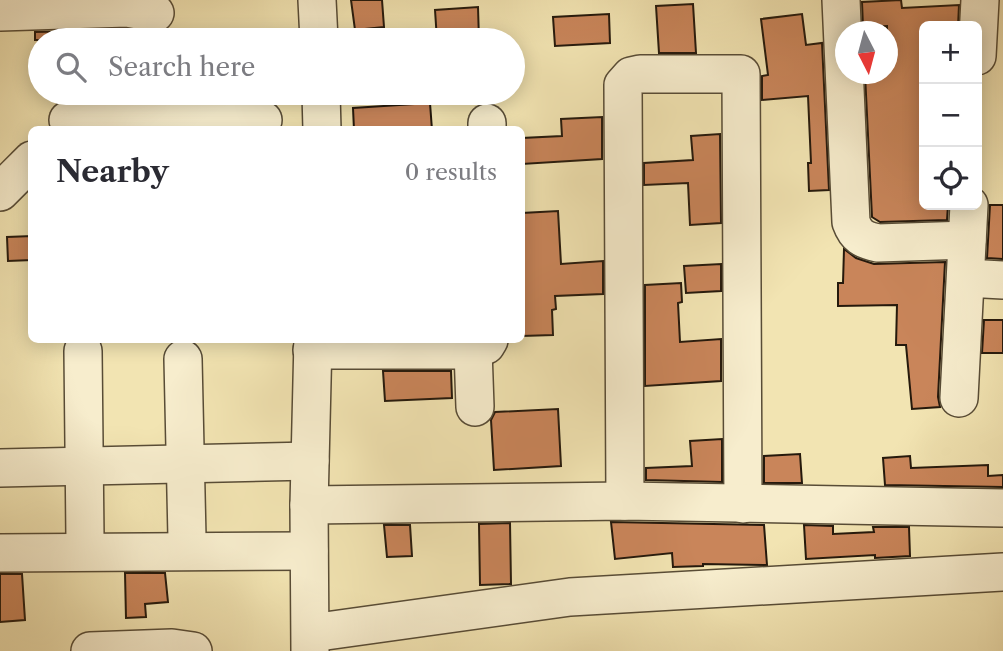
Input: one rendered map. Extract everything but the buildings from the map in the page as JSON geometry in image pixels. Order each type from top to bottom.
[{"type":"street","points":[[317,0],[318,28]]},
{"type":"street","points":[[841,0],[851,222],[855,233],[878,243],[968,223],[959,398]]},
{"type":"street","points":[[979,21],[980,0]]},
{"type":"street","points":[[0,12],[115,8],[151,18]]},
{"type":"street","points":[[625,502],[623,85],[631,76],[640,74],[741,74],[743,504]]},
{"type":"street","points":[[321,105],[322,126]]},
{"type":"street","points":[[73,114],[263,120]]},
{"type":"street","points":[[0,192],[28,164]]},
{"type":"street","points":[[966,278],[1003,280]]},
{"type":"street","points":[[475,407],[481,345],[313,345],[309,505],[310,642],[570,597],[1003,572]]},
{"type":"street","points":[[83,351],[85,539]]},
{"type":"street","points":[[183,359],[187,538]]},
{"type":"street","points":[[0,468],[84,464],[310,461]]},
{"type":"street","points":[[309,505],[625,502],[1003,508]]},
{"type":"street","points":[[0,553],[309,551]]},
{"type":"street","points":[[90,651],[172,648],[193,651]]}]
